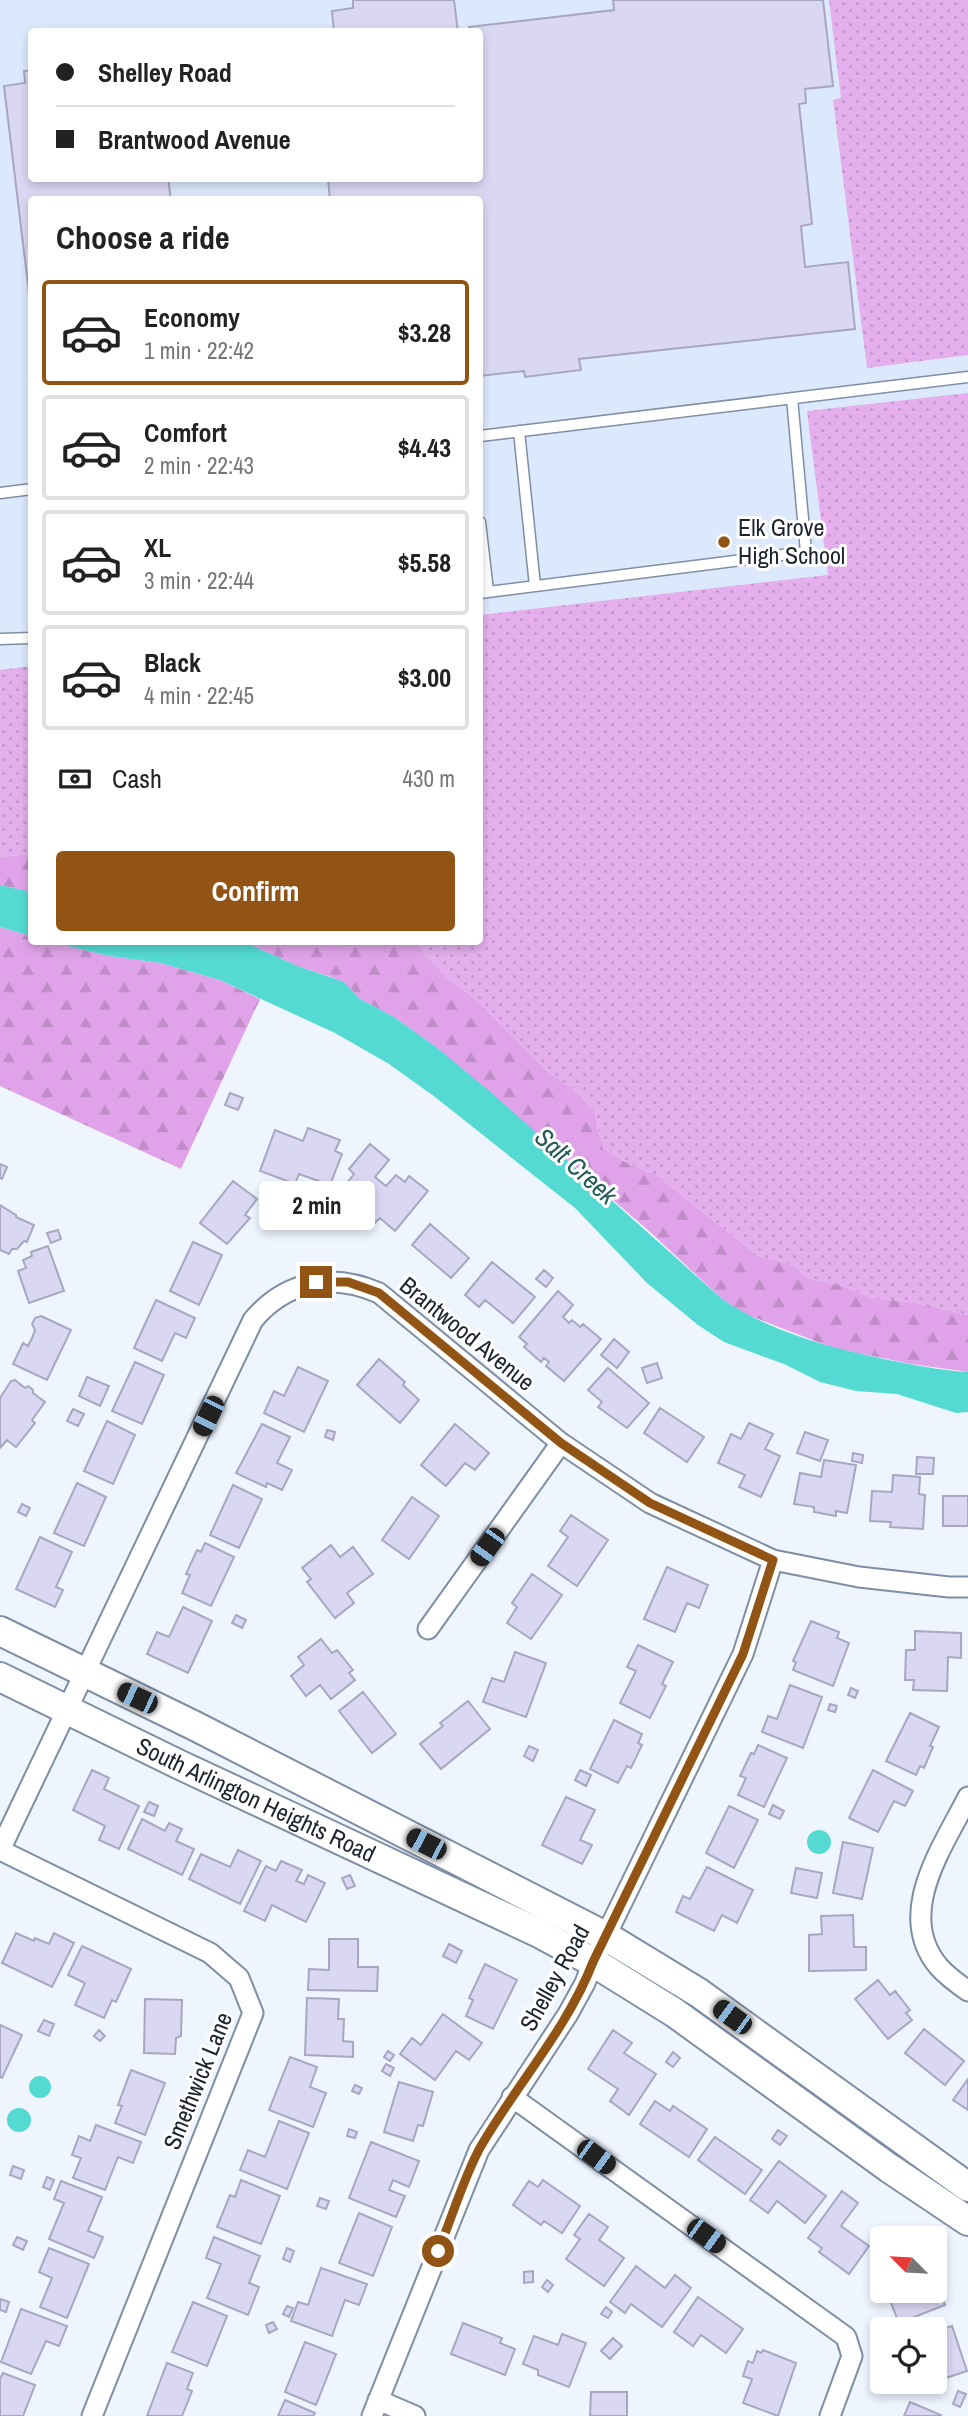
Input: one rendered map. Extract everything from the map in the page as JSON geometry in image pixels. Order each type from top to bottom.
[{"type":"main road","name":"South Arlington Heights Road","points":[[0,1631],[264,1760],[607,1937],[699,1993],[968,2187]]},
{"type":"main road","name":"South Arlington Heights Road","points":[[0,1677],[537,1932],[593,1962],[675,2013],[889,2168],[968,2221]]},
{"type":"street","name":"Brantwood Avenue","points":[[0,1850],[253,1321],[263,1309],[288,1291],[316,1282],[332,1280],[356,1284],[379,1293],[561,1443],[650,1503],[773,1560],[859,1577],[968,1587]]},
{"type":"street","points":[[428,1629],[561,1443]]},
{"type":"street","name":"Shelley Road","points":[[375,2408],[479,2150],[568,2014],[607,1937],[743,1654],[773,1560]]},
{"type":"street","points":[[968,1797],[929,1875],[921,1908],[921,1922],[928,1952],[939,1967],[968,1991]]},
{"type":"street","name":"Smethwick Lane","points":[[0,1850],[210,1953],[239,1978],[253,2013],[92,2416]]},
{"type":"street","points":[[512,2097],[846,2337],[852,2356],[830,2416]]},
{"type":"street","points":[[375,2408],[415,2416]]},
{"type":"lane","points":[[483,436],[968,377]]},
{"type":"lane","points":[[483,574],[484,592],[806,552],[792,398]]},
{"type":"lane","points":[[519,431],[535,586]]},
{"type":"lane","points":[[0,493],[28,490]]},
{"type":"lane","points":[[0,639],[28,638]]},
{"type":"shaded area","name":"Elk Grove High School","points":[[0,0],[968,0],[968,1372],[649,1231],[494,1095],[394,1017],[250,945],[483,945],[483,196],[28,196],[28,891],[0,885]]},
{"type":"shaded area","points":[[829,0],[968,0],[968,355],[867,368],[833,100],[841,98]]},
{"type":"shaded area","points":[[968,393],[968,1315],[922,1304],[870,1297],[843,1286],[807,1278],[793,1265],[758,1256],[658,1176],[603,1149],[595,1113],[580,1095],[545,1069],[479,1002],[448,979],[419,945],[483,945],[483,615],[828,575],[807,411]]},
{"type":"shaded area","points":[[28,666],[28,854],[0,857],[0,670]]},
{"type":"shaded area","points":[[0,885],[28,891],[28,935],[0,927]]},
{"type":"shaded area","points":[[63,945],[251,945],[300,967],[344,982],[360,999],[394,1017],[436,1047],[494,1095],[722,1299],[742,1312],[787,1332],[833,1347],[936,1369],[968,1372],[968,1412],[956,1413],[897,1394],[856,1391],[820,1382],[784,1364],[724,1342],[698,1325],[647,1283],[575,1208],[389,1064],[335,1033],[220,980],[161,963],[109,956]]},
{"type":"shaded area","points":[[819,1830],[830,1837],[831,1842],[824,1853],[819,1854],[808,1847],[807,1842],[814,1831]]},
{"type":"shaded area","points":[[36,2076],[44,2076],[51,2083],[51,2091],[44,2098],[36,2098],[29,2091],[29,2083]]},
{"type":"shaded area","points":[[19,2108],[30,2115],[31,2120],[24,2131],[19,2132],[8,2125],[7,2120],[14,2109]]},
{"type":"green space","points":[[28,854],[28,891],[0,885],[0,857]]},
{"type":"green space","points":[[0,927],[28,935],[28,945],[63,945],[109,956],[161,963],[220,980],[260,999],[181,1169],[0,1086]]},
{"type":"green space","points":[[251,945],[419,945],[448,979],[479,1002],[545,1069],[580,1095],[595,1113],[600,1137],[621,1160],[658,1176],[758,1256],[793,1265],[807,1278],[843,1286],[870,1297],[922,1304],[968,1315],[968,1372],[911,1364],[833,1348],[745,1314],[722,1299],[649,1231],[436,1047],[394,1017],[360,999],[334,978],[300,967]]},
{"type":"building","points":[[353,0],[454,0],[458,28],[334,28],[332,11],[353,8]]},
{"type":"building","points":[[613,0],[823,0],[833,86],[805,89],[806,103],[799,104],[812,224],[801,226],[805,267],[848,262],[855,329],[579,359],[581,370],[525,377],[524,371],[483,376],[483,196],[330,196],[328,182],[483,182],[483,28],[469,27],[614,10]]},
{"type":"building","points":[[28,70],[28,182],[169,182],[170,196],[28,196],[28,285],[4,86],[25,83],[24,71]]},
{"type":"building","points":[[230,1093],[243,1098],[238,1110],[225,1105]]},
{"type":"building","points":[[308,1128],[340,1140],[335,1151],[342,1154],[330,1185],[299,1174],[295,1184],[260,1171],[275,1130],[303,1141]]},
{"type":"building","points":[[370,1144],[389,1160],[375,1177],[386,1186],[396,1175],[405,1182],[409,1176],[428,1191],[395,1231],[380,1218],[375,1223],[358,1209],[360,1205],[343,1188],[354,1174],[349,1169]]},
{"type":"building","points":[[0,1164],[7,1167],[2,1179],[0,1178]]},
{"type":"building","points":[[233,1181],[257,1199],[245,1215],[250,1218],[227,1244],[200,1223]]},
{"type":"building","points":[[0,1205],[16,1217],[34,1225],[27,1242],[24,1241],[17,1249],[12,1249],[9,1254],[0,1250]]},
{"type":"building","points":[[430,1224],[469,1258],[451,1278],[412,1245]]},
{"type":"building","points":[[58,1230],[61,1239],[51,1243],[47,1233]]},
{"type":"building","points":[[193,1242],[222,1255],[199,1305],[170,1291]]},
{"type":"building","points":[[48,1246],[64,1291],[29,1303],[18,1271],[26,1268],[23,1260],[32,1256],[31,1252]]},
{"type":"building","points":[[492,1262],[535,1297],[513,1323],[485,1300],[479,1307],[465,1295]]},
{"type":"building","points":[[544,1270],[553,1278],[546,1287],[536,1279]]},
{"type":"building","points":[[558,1291],[573,1305],[563,1317],[569,1323],[572,1320],[580,1327],[583,1324],[601,1339],[564,1381],[546,1366],[549,1362],[544,1358],[541,1362],[524,1347],[527,1344],[519,1337]]},
{"type":"building","points":[[156,1300],[195,1318],[186,1338],[175,1333],[162,1361],[134,1348]]},
{"type":"building","points":[[41,1316],[71,1330],[47,1380],[13,1364],[23,1343],[28,1346],[32,1338],[35,1318]]},
{"type":"building","points":[[614,1339],[629,1352],[617,1368],[601,1355]]},
{"type":"building","points":[[379,1359],[405,1382],[403,1385],[419,1400],[400,1423],[357,1385]]},
{"type":"building","points":[[135,1362],[164,1375],[142,1424],[112,1411]]},
{"type":"building","points":[[657,1363],[662,1378],[647,1383],[642,1368]]},
{"type":"building","points":[[298,1367],[328,1381],[304,1432],[264,1413],[274,1391],[284,1396]]},
{"type":"building","points":[[608,1368],[649,1403],[627,1428],[598,1407],[602,1402],[588,1390]]},
{"type":"building","points":[[87,1377],[109,1386],[100,1406],[79,1396]]},
{"type":"building","points":[[15,1380],[25,1388],[28,1386],[45,1402],[32,1420],[35,1423],[16,1447],[7,1440],[0,1448],[0,1398],[11,1381]]},
{"type":"building","points":[[660,1408],[704,1437],[687,1462],[644,1433]]},
{"type":"building","points":[[73,1409],[84,1414],[78,1426],[67,1421]]},
{"type":"building","points":[[107,1421],[135,1435],[113,1484],[84,1471]]},
{"type":"building","points":[[749,1423],[773,1434],[765,1449],[780,1456],[761,1497],[739,1487],[745,1475],[718,1463],[731,1434],[741,1439]]},
{"type":"building","points":[[262,1424],[290,1437],[277,1463],[292,1470],[282,1490],[267,1483],[266,1487],[236,1473]]},
{"type":"building","points":[[455,1424],[489,1453],[475,1470],[465,1463],[446,1486],[421,1465]]},
{"type":"building","points":[[327,1430],[335,1432],[333,1440],[325,1437]]},
{"type":"building","points":[[805,1432],[828,1440],[820,1461],[797,1453]]},
{"type":"building","points":[[853,1453],[863,1455],[862,1463],[852,1461]]},
{"type":"building","points":[[917,1457],[934,1458],[933,1474],[916,1474]]},
{"type":"building","points":[[824,1460],[856,1465],[847,1513],[836,1511],[836,1516],[814,1512],[814,1507],[794,1504],[800,1473],[821,1477]]},
{"type":"building","points":[[893,1475],[920,1477],[919,1494],[925,1495],[923,1529],[890,1527],[891,1522],[870,1521],[872,1491],[892,1492]]},
{"type":"building","points":[[77,1483],[106,1497],[84,1546],[54,1533]]},
{"type":"building","points":[[233,1485],[262,1499],[239,1548],[210,1535]]},
{"type":"building","points":[[943,1496],[968,1496],[968,1526],[943,1526]]},
{"type":"building","points":[[412,1497],[439,1516],[409,1559],[382,1540]]},
{"type":"building","points":[[22,1504],[30,1508],[26,1516],[18,1512]]},
{"type":"building","points":[[571,1515],[608,1540],[577,1586],[548,1566],[568,1537],[560,1531]]},
{"type":"building","points":[[40,1537],[72,1552],[56,1587],[63,1590],[55,1607],[16,1589]]},
{"type":"building","points":[[205,1543],[234,1557],[211,1606],[182,1593],[190,1575],[186,1574],[197,1550],[201,1552]]},
{"type":"building","points":[[331,1545],[340,1557],[353,1547],[373,1574],[347,1593],[354,1603],[335,1618],[307,1582],[311,1579],[302,1568]]},
{"type":"building","points":[[667,1567],[708,1585],[699,1608],[687,1603],[675,1632],[644,1619]]},
{"type":"building","points":[[532,1574],[562,1595],[531,1639],[507,1623],[517,1607],[512,1603]]},
{"type":"building","points":[[183,1607],[212,1621],[188,1673],[147,1654],[157,1632],[169,1637]]},
{"type":"building","points":[[236,1615],[246,1620],[242,1628],[232,1623]]},
{"type":"building","points":[[811,1621],[839,1632],[837,1638],[849,1643],[833,1686],[793,1670],[796,1662],[793,1661]]},
{"type":"building","points":[[915,1631],[961,1633],[961,1658],[948,1657],[947,1691],[913,1690],[914,1680],[905,1680],[906,1650],[915,1650]]},
{"type":"building","points":[[321,1639],[332,1653],[337,1650],[353,1670],[349,1673],[355,1680],[331,1699],[320,1685],[306,1696],[291,1676],[304,1665],[298,1657]]},
{"type":"building","points":[[638,1645],[673,1662],[662,1684],[666,1686],[650,1718],[620,1703],[636,1671],[627,1667]]},
{"type":"building","points":[[515,1652],[546,1663],[526,1717],[483,1702],[492,1678],[504,1682]]},
{"type":"building","points":[[790,1685],[822,1697],[803,1748],[762,1732],[768,1716],[777,1719]]},
{"type":"building","points":[[851,1688],[858,1691],[855,1698],[848,1695]]},
{"type":"building","points":[[363,1692],[396,1734],[372,1753],[339,1711]]},
{"type":"building","points":[[468,1701],[490,1729],[441,1769],[420,1744],[443,1726],[440,1723]]},
{"type":"building","points":[[830,1704],[837,1706],[835,1712],[828,1710]]},
{"type":"building","points":[[910,1713],[939,1727],[924,1768],[920,1766],[916,1775],[886,1761]]},
{"type":"building","points":[[614,1720],[642,1734],[638,1743],[642,1745],[631,1768],[627,1766],[618,1783],[590,1769]]},
{"type":"building","points":[[758,1745],[787,1758],[764,1807],[738,1795],[746,1778],[740,1776]]},
{"type":"building","points":[[529,1746],[538,1750],[533,1761],[524,1756]]},
{"type":"building","points":[[92,1770],[109,1778],[104,1789],[139,1806],[119,1849],[99,1840],[105,1826],[73,1810]]},
{"type":"building","points":[[580,1770],[591,1775],[586,1786],[575,1780]]},
{"type":"building","points":[[873,1770],[913,1791],[905,1806],[894,1801],[878,1832],[849,1818]]},
{"type":"building","points":[[566,1797],[595,1810],[580,1840],[592,1845],[582,1864],[542,1845]]},
{"type":"building","points":[[149,1802],[158,1806],[154,1816],[144,1812]]},
{"type":"building","points":[[773,1805],[784,1811],[780,1819],[769,1814]]},
{"type":"building","points":[[729,1806],[758,1820],[734,1868],[706,1853]]},
{"type":"building","points":[[142,1819],[165,1831],[169,1823],[182,1829],[176,1841],[194,1849],[182,1875],[128,1849]]},
{"type":"building","points":[[843,1842],[873,1848],[862,1899],[833,1893]]},
{"type":"building","points":[[238,1850],[261,1861],[240,1904],[189,1879],[201,1854],[230,1867]]},
{"type":"building","points":[[281,1861],[302,1870],[296,1881],[304,1884],[308,1875],[325,1883],[306,1922],[272,1905],[265,1921],[244,1911],[266,1866],[276,1871]]},
{"type":"building","points":[[707,1867],[753,1890],[737,1923],[722,1915],[714,1931],[676,1912],[683,1896],[690,1899]]},
{"type":"building","points":[[796,1868],[822,1873],[817,1898],[791,1893]]},
{"type":"building","points":[[350,1875],[355,1886],[347,1889],[342,1878]]},
{"type":"building","points":[[853,1915],[854,1947],[866,1947],[866,1970],[809,1971],[809,1935],[822,1934],[821,1916]]},
{"type":"building","points":[[16,1933],[49,1944],[54,1933],[74,1943],[52,1987],[2,1963]]},
{"type":"building","points":[[329,1939],[358,1939],[358,1967],[378,1967],[377,1991],[308,1990],[309,1969],[329,1970]]},
{"type":"building","points":[[449,1944],[462,1951],[456,1963],[443,1956]]},
{"type":"building","points":[[82,1946],[131,1969],[116,2002],[112,2000],[104,2018],[75,2005],[85,1983],[68,1975]]},
{"type":"building","points":[[485,1964],[517,1980],[493,2029],[466,2016],[473,2000],[469,1998]]},
{"type":"building","points":[[878,1980],[890,1995],[895,1991],[910,2010],[906,2013],[912,2020],[888,2039],[855,1999]]},
{"type":"building","points":[[307,1998],[339,1999],[338,2019],[344,2019],[343,2041],[353,2042],[353,2057],[305,2055]]},
{"type":"building","points":[[145,1999],[182,2000],[181,2036],[176,2038],[175,2054],[144,2053]]},
{"type":"building","points":[[443,2014],[482,2043],[469,2060],[456,2051],[435,2080],[400,2054],[412,2038],[421,2045]]},
{"type":"building","points":[[44,2020],[54,2024],[49,2036],[38,2031]]},
{"type":"building","points":[[0,2025],[22,2035],[2,2078],[0,2077]]},
{"type":"building","points":[[924,2029],[964,2061],[945,2085],[905,2053]]},
{"type":"building","points":[[99,2030],[105,2036],[100,2041],[94,2036]]},
{"type":"building","points":[[613,2030],[632,2043],[624,2053],[656,2074],[629,2115],[610,2101],[618,2089],[588,2069]]},
{"type":"building","points":[[388,2051],[394,2055],[390,2061],[384,2057]]},
{"type":"building","points":[[673,2052],[680,2058],[673,2067],[666,2062]]},
{"type":"building","points":[[290,2057],[317,2067],[310,2087],[326,2093],[313,2127],[269,2110]]},
{"type":"building","points":[[386,2064],[394,2068],[390,2076],[382,2071]]},
{"type":"building","points":[[131,2070],[165,2083],[145,2135],[115,2123],[122,2106],[118,2105]]},
{"type":"building","points":[[968,2079],[968,2110],[953,2100]]},
{"type":"building","points":[[399,2082],[433,2092],[423,2126],[418,2125],[413,2141],[384,2132]]},
{"type":"building","points":[[355,2085],[362,2088],[359,2094],[352,2091]]},
{"type":"building","points":[[655,2101],[670,2111],[673,2106],[707,2129],[689,2157],[640,2124]]},
{"type":"building","points":[[279,2121],[309,2133],[287,2189],[240,2170],[248,2150],[265,2157]]},
{"type":"building","points":[[96,2125],[141,2142],[133,2163],[118,2157],[105,2190],[73,2178],[81,2158],[72,2155],[79,2136],[90,2141]]},
{"type":"building","points":[[349,2129],[357,2132],[355,2138],[347,2136]]},
{"type":"building","points":[[778,2130],[787,2136],[780,2145],[772,2139]]},
{"type":"building","points":[[715,2137],[762,2170],[745,2194],[698,2160]]},
{"type":"building","points":[[371,2142],[419,2161],[409,2187],[393,2180],[389,2190],[405,2196],[396,2217],[349,2198]]},
{"type":"building","points":[[779,2161],[826,2196],[805,2223],[777,2201],[768,2213],[750,2200]]},
{"type":"building","points":[[13,2166],[24,2170],[21,2179],[10,2175]]},
{"type":"building","points":[[47,2177],[54,2180],[50,2190],[43,2187]]},
{"type":"building","points":[[241,2180],[280,2196],[261,2244],[217,2227],[230,2195],[235,2197]]},
{"type":"building","points":[[543,2180],[580,2206],[562,2233],[544,2221],[541,2225],[513,2205],[529,2181],[538,2187]]},
{"type":"building","points":[[61,2181],[102,2197],[88,2231],[103,2237],[94,2258],[49,2239],[64,2203],[54,2199]]},
{"type":"building","points":[[842,2191],[858,2203],[841,2226],[869,2246],[849,2274],[819,2252],[822,2248],[808,2238]]},
{"type":"building","points":[[320,2198],[329,2201],[326,2209],[317,2206]]},
{"type":"building","points":[[359,2213],[392,2227],[373,2276],[339,2263]]},
{"type":"building","points":[[589,2214],[608,2227],[599,2240],[624,2258],[604,2286],[566,2259],[580,2239],[574,2235]]},
{"type":"building","points":[[17,2237],[27,2241],[23,2250],[13,2245]]},
{"type":"building","points":[[214,2237],[260,2256],[249,2283],[259,2287],[248,2315],[207,2298],[221,2264],[206,2258]]},
{"type":"building","points":[[49,2248],[89,2264],[67,2318],[40,2307],[52,2278],[39,2272]]},
{"type":"building","points":[[287,2248],[294,2251],[290,2262],[283,2259]]},
{"type":"building","points":[[636,2266],[665,2288],[675,2275],[691,2288],[662,2327],[631,2304],[625,2313],[610,2302]]},
{"type":"building","points":[[321,2268],[367,2284],[359,2305],[345,2300],[332,2336],[291,2321],[298,2302],[308,2305]]},
{"type":"building","points":[[533,2271],[533,2282],[524,2283],[524,2272]]},
{"type":"building","points":[[547,2280],[553,2285],[548,2292],[542,2287]]},
{"type":"building","points":[[698,2297],[743,2329],[726,2353],[701,2335],[693,2346],[674,2332]]},
{"type":"building","points":[[0,2299],[9,2302],[6,2312],[0,2310]]},
{"type":"building","points":[[193,2302],[227,2316],[207,2366],[172,2352]]},
{"type":"building","points":[[891,2303],[945,2305],[914,2317],[897,2317]]},
{"type":"building","points":[[287,2306],[293,2308],[289,2317],[283,2314]]},
{"type":"building","points":[[606,2307],[612,2312],[608,2318],[601,2314]]},
{"type":"building","points":[[21,2309],[67,2326],[59,2346],[46,2341],[31,2374],[1,2362]]},
{"type":"building","points":[[273,2322],[277,2329],[269,2333],[266,2325]]},
{"type":"building","points":[[463,2323],[502,2338],[500,2343],[515,2349],[505,2375],[451,2354]]},
{"type":"building","points":[[952,2326],[967,2371],[947,2378],[947,2328]]},
{"type":"building","points":[[562,2334],[586,2343],[569,2387],[538,2375],[538,2370],[523,2364],[534,2336],[558,2345]]},
{"type":"building","points":[[613,2338],[622,2346],[610,2359],[601,2351]]},
{"type":"building","points":[[305,2342],[336,2354],[316,2405],[285,2392]]},
{"type":"building","points":[[763,2350],[796,2363],[778,2416],[743,2403],[752,2379],[743,2376],[748,2361],[753,2363],[757,2351],[761,2353]]},
{"type":"building","points":[[167,2363],[193,2373],[187,2389],[192,2391],[182,2416],[147,2416]]},
{"type":"building","points":[[3,2373],[35,2385],[23,2416],[0,2416],[0,2379]]},
{"type":"building","points":[[958,2391],[966,2394],[960,2407],[953,2404]]},
{"type":"building","points":[[591,2392],[627,2392],[627,2416],[590,2416]]},
{"type":"building","points":[[285,2400],[315,2413],[313,2416],[278,2416]]},
{"type":"building","points":[[910,2402],[941,2415],[904,2416]]},
{"type":"place","name":"Elk Grove High School","points":[[724,542]]},
{"type":"route","points":[[316,1282],[348,1282],[379,1293],[561,1443],[650,1503],[773,1560],[743,1654],[607,1937],[568,2014],[479,2150],[438,2251]]},
{"type":"water label","name":"Salt Creek","points":[[576,1166]]}]
